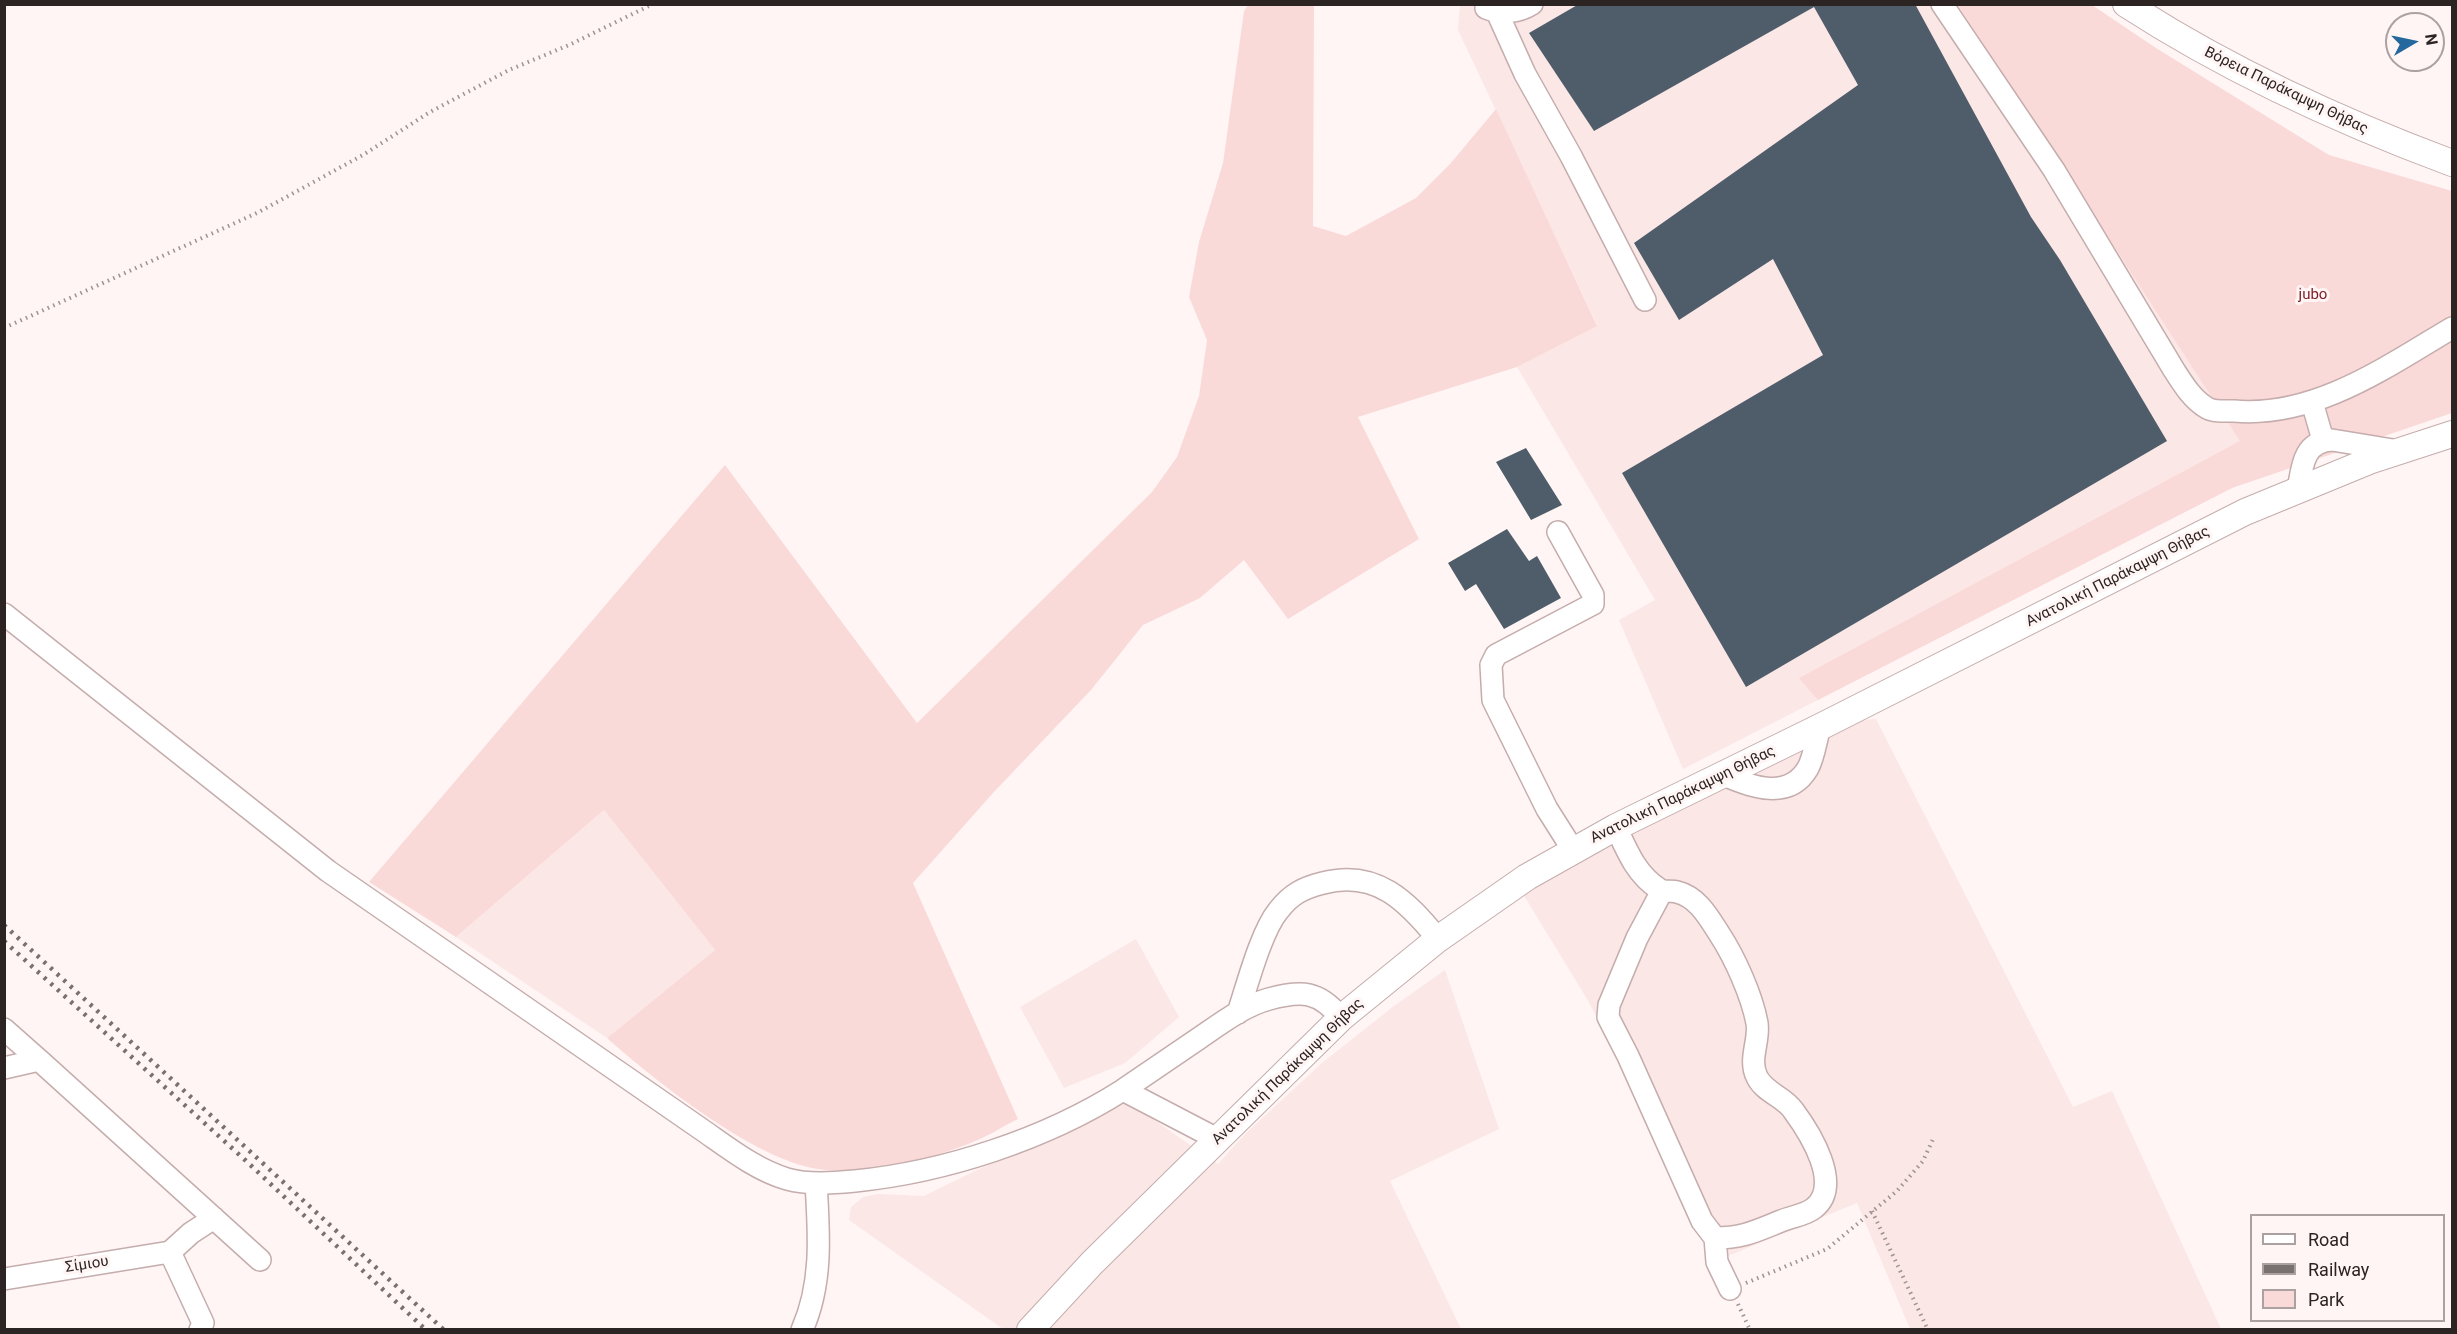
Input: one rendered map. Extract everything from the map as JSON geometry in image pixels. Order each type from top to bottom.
[{"type":"main road","name":"Βόρεια Παράκαμψη Θήβας","points":[[2126,4],[2202,50],[2276,88],[2373,134],[2452,163]]},
{"type":"main road","name":"Ανατολική Παράκαμψη Θήβας","points":[[1030,1329],[1092,1263],[1341,1018],[1438,939],[1527,877],[1616,827],[1820,728],[2245,512],[2399,451],[2452,434]]},
{"type":"street","points":[[1491,8],[1522,10],[1532,4]]},
{"type":"street","points":[[1942,4],[2054,170],[2115,274],[2190,394],[2209,409],[2258,413],[2312,402],[2350,387],[2452,328]]},
{"type":"street","points":[[1491,8],[1645,300]]},
{"type":"street","points":[[2312,402],[2323,440]]},
{"type":"street","points":[[2298,490],[2304,459],[2314,445],[2323,440],[2399,451]]},
{"type":"street","points":[[1558,532],[1593,595],[1593,604],[1496,655],[1491,665],[1492,688],[1493,700],[1547,809],[1573,850]]},
{"type":"street","points":[[4,615],[328,871],[737,1154],[787,1179],[816,1183],[882,1178],[954,1162],[1017,1141],[1074,1118],[1123,1090],[1238,1013],[1266,1000],[1289,994],[1310,995],[1328,1002],[1341,1018]]},
{"type":"street","points":[[1724,775],[1746,785],[1774,790],[1794,784],[1808,768],[1820,728]]},
{"type":"street","points":[[1616,827],[1632,863],[1644,877],[1662,891],[1677,892],[1696,900],[1722,937],[1749,996],[1757,1026],[1753,1061],[1757,1078],[1768,1090],[1792,1108],[1827,1174],[1824,1195],[1814,1208],[1737,1238],[1715,1238]]},
{"type":"street","points":[[1238,1013],[1262,943],[1277,911],[1300,889],[1340,879],[1358,879],[1376,885],[1400,897],[1422,918],[1438,939]]},
{"type":"street","points":[[1662,891],[1628,960],[1609,1005],[1608,1017],[1628,1056],[1702,1221],[1715,1238],[1717,1262],[1730,1289]]},
{"type":"street","points":[[4,1029],[260,1260]]},
{"type":"street","points":[[4,1068],[39,1060]]},
{"type":"street","points":[[1123,1090],[1217,1139]]},
{"type":"street","points":[[802,1329],[815,1293],[818,1263],[816,1183]]},
{"type":"street","points":[[200,1329],[203,1323],[170,1252],[191,1233],[214,1218]]},
{"type":"street","name":"Σίμιου","points":[[4,1279],[170,1252]]},
{"type":"path","points":[[4,328],[257,213],[363,155],[430,112],[509,70],[569,45],[653,4]]},
{"type":"path","points":[[1750,1329],[1730,1289],[1827,1249],[1897,1191],[1923,1161],[1934,1137]]},
{"type":"path","points":[[1872,1211],[1928,1329]]},
{"type":"shaded area","points":[[1460,4],[1967,5],[2261,473],[1683,769],[1619,620],[1655,600],[1517,367],[1597,325],[1458,30]]},
{"type":"shaded area","points":[[1876,719],[2073,1107],[2112,1091],[2221,1329],[1910,1329],[1857,1203],[1723,1258],[1587,999],[1523,894],[1588,853],[1861,720]]},
{"type":"shaded area","points":[[604,810],[715,950],[607,1038],[456,937]]},
{"type":"shaded area","points":[[1136,939],[1179,1017],[1125,1063],[1064,1088],[1020,1007]]},
{"type":"shaded area","points":[[1445,970],[1499,1129],[1390,1181],[1461,1329],[1003,1329],[849,1220],[851,1207],[863,1197],[878,1194],[924,1196],[983,1167],[1084,1125],[1125,1100],[1218,1164],[1245,1134],[1322,1063],[1394,1006]]},
{"type":"green space","points":[[1248,5],[1314,5],[1313,226],[1346,236],[1416,198],[1450,164],[1496,109],[1597,326],[1517,367],[1358,417],[1419,539],[1288,619],[1244,560],[1200,598],[1143,625],[1091,690],[993,793],[913,883],[1018,1119],[985,1137],[955,1149],[916,1161],[877,1169],[837,1171],[793,1163],[765,1151],[707,1116],[651,1075],[607,1038],[715,950],[604,810],[456,937],[369,882],[725,465],[917,723],[1152,492],[1177,457],[1199,396],[1207,340],[1189,297],[1199,242],[1223,163],[1244,11]]},
{"type":"green space","name":"jubo","points":[[1958,5],[2092,5],[2156,48],[2329,155],[2452,191],[2452,413],[2232,488],[1818,700],[1799,678],[2240,441]]},
{"type":"building","points":[[1579,4],[1915,4],[2031,217],[2060,260],[2167,441],[1746,687],[1622,473],[1823,355],[1773,259],[1679,320],[1634,243],[1858,85],[1814,7],[1594,131],[1529,33]]},
{"type":"building","points":[[1526,448],[1562,505],[1531,520],[1496,462]]},
{"type":"building","points":[[1507,529],[1529,561],[1537,556],[1561,598],[1504,629],[1476,584],[1465,591],[1448,563]]},
{"type":"railway","points":[[4,925],[444,1330]]},
{"type":"railway","points":[[4,941],[244,1159],[426,1330]]}]
